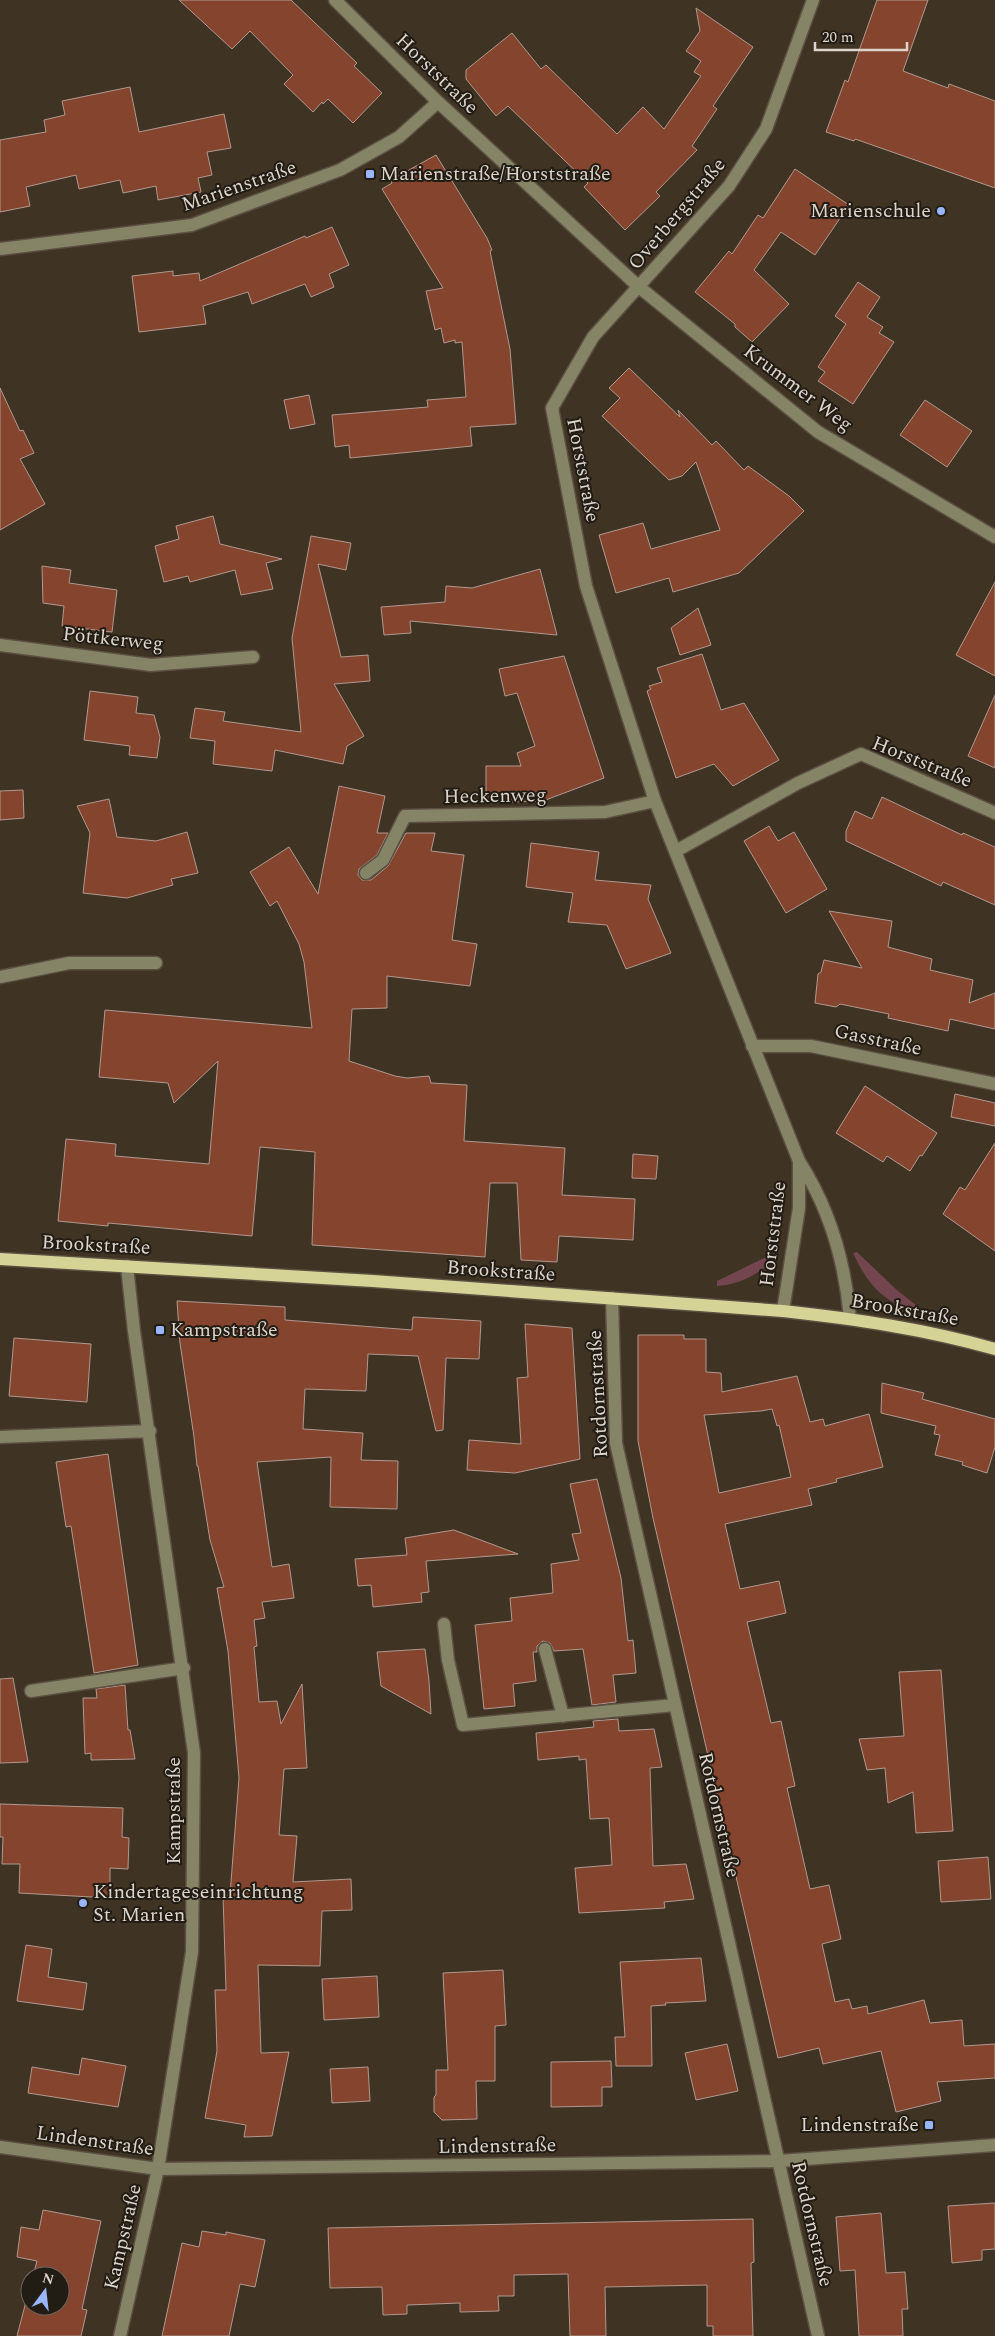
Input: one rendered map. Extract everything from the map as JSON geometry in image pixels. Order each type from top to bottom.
[{"type":"main road","name":"Brookstraße","points":[[0,1259],[612,1298],[783,1311],[850,1318],[954,1337],[995,1349]]},
{"type":"street","name":"Horststraße","points":[[335,0],[438,102],[639,287],[593,337],[552,408],[586,586],[655,801],[798,1161],[812,1182],[829,1219],[843,1264],[850,1318]]},
{"type":"street","name":"Overbergstraße","points":[[639,287],[730,186],[766,129],[813,0]]},
{"type":"street","name":"Marienstraße","points":[[0,249],[192,225],[340,170],[399,137],[438,102]]},
{"type":"street","name":"Krummer Weg","points":[[639,287],[818,432],[995,538]]},
{"type":"street","name":"Pöttkerweg","points":[[0,645],[151,665],[253,657]]},
{"type":"street","name":"Horststraße","points":[[676,851],[798,783],[861,754],[995,813]]},
{"type":"street","name":"Heckenweg","points":[[366,873],[383,860],[405,816],[605,812],[655,801]]},
{"type":"street","points":[[0,977],[69,963],[156,963]]},
{"type":"street","name":"Gasstraße","points":[[752,1046],[811,1046],[995,1084]]},
{"type":"street","name":"Horststraße","points":[[783,1311],[799,1208],[798,1161]]},
{"type":"street","name":"Kampstraße","points":[[120,2336],[158,2169],[192,1952],[194,1753],[184,1668],[134,1331],[128,1266]]},
{"type":"street","name":"Rotdornstraße","points":[[612,1298],[616,1443],[818,2336]]},
{"type":"street","points":[[0,1437],[150,1431]]},
{"type":"street","points":[[444,1624],[448,1660],[463,1725],[675,1705]]},
{"type":"street","points":[[545,1649],[563,1716]]},
{"type":"street","points":[[31,1692],[184,1668]]},
{"type":"street","name":"Lindenstraße","points":[[0,2147],[158,2169],[779,2161],[995,2145]]},
{"type":"shaded area","points":[[857,1252],[898,1291],[926,1313],[901,1306],[881,1294],[859,1266],[853,1253]]},
{"type":"shaded area","points":[[764,1258],[774,1259],[748,1278],[717,1286],[717,1281]]},
{"type":"building","points":[[179,0],[291,0],[357,63],[354,66],[382,93],[353,123],[328,99],[323,104],[322,102],[313,112],[284,84],[293,75],[250,31],[232,49]]},
{"type":"building","points":[[877,0],[928,0],[903,71],[948,88],[949,84],[995,101],[995,188],[855,139],[854,141],[826,132],[845,80],[848,82]]},
{"type":"building","points":[[696,8],[753,47],[713,106],[717,109],[692,146],[697,150],[656,192],[660,196],[625,230],[584,187],[588,183],[508,106],[496,116],[466,79],[466,70],[512,33],[541,69],[546,65],[617,134],[643,107],[664,129],[701,76],[694,72],[701,61],[686,51],[700,31]]},
{"type":"building","points":[[130,87],[139,132],[224,114],[231,148],[207,152],[212,175],[198,178],[201,192],[158,200],[156,186],[123,193],[120,180],[79,189],[76,175],[26,187],[30,206],[0,212],[0,140],[46,132],[44,120],[65,115],[62,101]]},
{"type":"building","points":[[436,155],[487,238],[492,250],[490,251],[510,349],[516,424],[470,427],[472,446],[350,458],[349,445],[335,447],[332,415],[428,407],[427,400],[466,397],[462,342],[455,343],[455,340],[444,343],[441,328],[435,330],[426,291],[443,288],[382,189],[392,183],[391,180]]},
{"type":"building","points":[[795,169],[849,205],[815,255],[781,232],[754,270],[789,304],[752,342],[735,327],[735,324],[695,292],[729,251],[732,254],[758,215],[763,218]]},
{"type":"building","points":[[332,227],[349,265],[329,274],[334,287],[311,297],[305,284],[252,304],[248,292],[203,306],[206,324],[139,332],[132,276],[173,271],[173,276],[199,273],[200,281],[305,236],[306,238]]},
{"type":"building","points":[[858,282],[880,297],[867,317],[883,327],[879,333],[894,342],[853,404],[818,381],[825,372],[818,367],[846,324],[835,316]]},
{"type":"building","points":[[629,368],[680,417],[678,410],[712,445],[716,441],[744,470],[748,466],[789,496],[804,511],[739,573],[673,592],[669,578],[616,593],[599,535],[643,523],[651,549],[720,530],[696,462],[682,476],[669,480],[602,416],[620,398],[609,388]]},
{"type":"building","points":[[0,388],[20,431],[23,430],[34,453],[20,459],[45,504],[0,530]]},
{"type":"building","points":[[309,395],[315,424],[290,429],[284,400]]},
{"type":"building","points":[[925,400],[972,431],[947,467],[900,435]]},
{"type":"building","points":[[213,516],[220,544],[282,559],[266,563],[273,589],[241,595],[235,570],[190,582],[188,576],[164,582],[155,546],[179,539],[176,526]]},
{"type":"building","points":[[311,536],[351,543],[346,570],[318,564],[341,657],[368,655],[370,681],[334,684],[364,736],[347,746],[343,764],[275,750],[272,771],[213,764],[215,741],[190,738],[195,708],[225,712],[223,721],[301,732],[292,638]]},
{"type":"building","points":[[42,566],[71,570],[69,583],[117,590],[112,632],[62,626],[64,606],[43,603]]},
{"type":"building","points":[[540,569],[557,635],[410,621],[411,633],[384,635],[381,607],[445,602],[446,586],[472,588]]},
{"type":"building","points":[[995,582],[995,676],[956,655]]},
{"type":"building","points":[[698,608],[711,645],[680,655],[671,628]]},
{"type":"building","points":[[702,654],[721,710],[744,703],[779,760],[733,786],[714,764],[676,778],[647,691],[651,689],[649,686],[662,682],[657,668]]},
{"type":"building","points":[[564,656],[604,778],[543,801],[486,803],[486,766],[521,766],[517,753],[535,746],[517,693],[505,696],[499,669]]},
{"type":"building","points":[[90,691],[138,697],[136,713],[154,715],[160,737],[157,758],[129,755],[130,746],[84,740]]},
{"type":"building","points":[[995,695],[995,768],[968,756]]},
{"type":"building","points":[[339,786],[385,796],[377,833],[388,833],[377,855],[359,869],[358,875],[362,880],[371,880],[388,866],[406,833],[435,833],[431,851],[464,855],[452,940],[477,944],[470,986],[387,976],[387,1008],[352,1009],[349,1061],[395,1076],[407,1078],[429,1076],[431,1083],[467,1085],[464,1141],[565,1148],[562,1195],[635,1199],[633,1240],[559,1236],[557,1262],[521,1260],[517,1183],[490,1183],[485,1257],[312,1245],[315,1152],[260,1147],[252,1236],[108,1223],[108,1226],[58,1221],[66,1139],[116,1144],[115,1156],[209,1164],[218,1061],[174,1103],[168,1083],[99,1077],[105,1010],[312,1028],[304,962],[299,944],[277,901],[270,906],[250,872],[289,847],[318,894]]},
{"type":"building","points":[[23,790],[24,818],[0,820],[0,791]]},
{"type":"building","points":[[882,797],[962,835],[963,833],[995,847],[995,905],[943,882],[941,886],[846,841],[846,831],[855,811],[872,819]]},
{"type":"building","points":[[109,799],[117,837],[156,841],[187,832],[198,873],[171,879],[173,885],[127,898],[83,893],[90,833],[77,806]]},
{"type":"building","points":[[769,826],[778,841],[794,832],[827,889],[786,913],[744,841]]},
{"type":"building","points":[[531,843],[599,852],[595,880],[651,885],[648,899],[671,953],[626,969],[607,925],[568,922],[573,893],[526,887]]},
{"type":"building","points":[[829,911],[892,921],[888,947],[932,959],[930,970],[973,980],[969,1003],[995,993],[995,1029],[950,1019],[948,1031],[888,1018],[889,1014],[840,1004],[836,1007],[815,1003],[818,974],[821,972],[824,960],[862,968]]},
{"type":"building","points":[[865,1086],[937,1133],[910,1171],[887,1156],[883,1162],[836,1133]]},
{"type":"building","points":[[955,1094],[995,1103],[995,1126],[951,1117]]},
{"type":"building","points":[[995,1143],[995,1251],[943,1214],[960,1187],[965,1190]]},
{"type":"building","points":[[633,1154],[658,1156],[656,1179],[632,1178]]},
{"type":"building","points":[[177,1301],[285,1307],[285,1320],[412,1330],[413,1317],[481,1321],[479,1359],[446,1358],[443,1430],[436,1431],[418,1356],[368,1354],[366,1391],[305,1389],[303,1429],[363,1433],[361,1460],[398,1461],[397,1509],[330,1507],[331,1457],[257,1462],[272,1567],[289,1564],[294,1598],[262,1602],[265,1618],[254,1620],[257,1646],[254,1647],[259,1702],[277,1701],[281,1724],[302,1684],[307,1768],[284,1769],[279,1835],[297,1836],[293,1882],[351,1879],[352,1910],[322,1911],[320,1966],[258,1965],[261,2053],[289,2052],[272,2136],[244,2137],[246,2125],[205,2118],[217,2051],[215,1990],[226,1990],[223,1895],[230,1895],[239,1778],[228,1651],[217,1588],[224,1587],[210,1540],[197,1466],[180,1343]]},
{"type":"building","points":[[525,1324],[572,1328],[580,1459],[515,1473],[467,1470],[469,1440],[521,1444],[517,1378],[528,1377]]},
{"type":"building","points":[[638,1335],[684,1335],[684,1339],[706,1339],[706,1372],[721,1373],[722,1392],[797,1376],[810,1422],[823,1419],[825,1426],[869,1414],[883,1467],[836,1479],[837,1482],[808,1489],[812,1505],[725,1524],[740,1589],[779,1581],[786,1613],[747,1622],[771,1723],[781,1721],[795,1786],[787,1788],[810,1889],[829,1885],[841,1939],[822,1944],[835,2002],[849,1999],[852,2009],[867,2006],[868,2014],[924,2000],[930,2023],[962,2020],[964,2046],[995,2044],[995,2078],[937,2082],[941,2101],[896,2112],[881,2051],[823,2064],[819,2048],[778,2058],[653,1518],[638,1441]],"holes":[[[772,1409],[777,1426],[779,1425],[791,1477],[719,1493],[704,1415]]]},
{"type":"building","points":[[14,1338],[91,1344],[87,1402],[9,1396]]},
{"type":"building","points":[[882,1383],[924,1393],[922,1399],[995,1419],[995,1447],[987,1473],[962,1465],[963,1462],[935,1455],[940,1435],[934,1434],[936,1426],[881,1413]]},
{"type":"building","points":[[108,1454],[138,1665],[94,1673],[71,1526],[66,1527],[56,1462]]},
{"type":"building","points":[[597,1479],[621,1578],[628,1641],[633,1640],[636,1673],[613,1675],[616,1702],[592,1705],[583,1649],[554,1651],[550,1643],[543,1641],[537,1646],[537,1652],[533,1652],[536,1681],[513,1684],[515,1706],[484,1709],[475,1625],[512,1621],[510,1598],[553,1593],[551,1564],[579,1560],[572,1534],[581,1533],[570,1484]]},
{"type":"building","points":[[454,1530],[518,1554],[426,1561],[429,1592],[421,1593],[422,1602],[373,1607],[371,1585],[358,1586],[355,1559],[407,1555],[405,1538]]},
{"type":"building","points":[[425,1649],[431,1714],[381,1686],[377,1652]]},
{"type":"building","points":[[941,1670],[953,1831],[916,1833],[913,1792],[888,1803],[885,1768],[867,1770],[859,1739],[904,1736],[899,1672]]},
{"type":"building","points":[[13,1678],[28,1762],[0,1763],[0,1679]]},
{"type":"building","points":[[125,1685],[128,1730],[130,1730],[135,1759],[91,1760],[91,1753],[85,1754],[83,1698],[97,1698],[96,1689]]},
{"type":"building","points":[[618,1719],[619,1731],[654,1729],[662,1767],[650,1768],[653,1866],[686,1864],[694,1899],[664,1902],[665,1908],[579,1913],[575,1868],[612,1865],[609,1818],[590,1819],[586,1759],[579,1760],[579,1756],[538,1760],[536,1733],[594,1727],[593,1721]]},
{"type":"building","points":[[0,1804],[123,1808],[122,1837],[129,1838],[128,1869],[110,1868],[110,1898],[19,1893],[20,1864],[2,1864],[3,1837],[0,1837]]},
{"type":"building","points":[[988,1857],[991,1899],[941,1902],[938,1861]]},
{"type":"building","points":[[26,1945],[52,1949],[48,1977],[87,1983],[83,2010],[17,2001]]},
{"type":"building","points":[[701,1958],[706,2001],[665,2003],[666,2005],[651,2006],[652,2066],[616,2066],[615,2037],[625,2037],[620,1962]]},
{"type":"building","points":[[503,1970],[506,2025],[495,2026],[495,2081],[476,2081],[477,2119],[442,2120],[434,2112],[434,2097],[436,2095],[436,2070],[448,2070],[443,1973]]},
{"type":"building","points":[[377,1976],[379,2017],[324,2020],[322,1979]]},
{"type":"building","points":[[727,2044],[738,2091],[696,2100],[685,2053]]},
{"type":"building","points":[[82,2058],[126,2066],[118,2107],[28,2093],[32,2067],[79,2075]]},
{"type":"building","points":[[611,2061],[612,2087],[602,2087],[602,2106],[551,2107],[551,2062]]},
{"type":"building","points":[[368,2067],[370,2101],[332,2103],[330,2069]]},
{"type":"building","points":[[995,2203],[995,2249],[982,2250],[982,2260],[952,2263],[948,2206]]},
{"type":"building","points":[[43,2210],[101,2221],[82,2309],[87,2310],[81,2336],[17,2336],[22,2316],[70,2316],[70,2266],[36,2266],[37,2261],[17,2257],[21,2227],[39,2230]]},
{"type":"building","points":[[881,2213],[886,2273],[905,2272],[908,2309],[902,2309],[903,2336],[859,2336],[855,2270],[840,2271],[836,2217]]},
{"type":"building","points":[[753,2219],[754,2262],[751,2263],[753,2336],[713,2336],[713,2326],[707,2326],[707,2285],[605,2287],[606,2336],[570,2336],[568,2274],[514,2275],[514,2296],[498,2296],[499,2311],[460,2312],[460,2303],[407,2305],[407,2314],[383,2315],[382,2287],[330,2288],[328,2228]]},
{"type":"building","points":[[202,2231],[226,2235],[226,2232],[265,2240],[255,2287],[240,2284],[229,2336],[162,2336],[182,2243],[199,2247]]},
{"type":"place","name":"Marienstraße/Horststraße","points":[[370,174]]},
{"type":"place","name":"Marienschule","points":[[941,211]]},
{"type":"place","name":"Kampstraße","points":[[160,1330]]},
{"type":"place","name":"Kindertageseinrichtung St. Marien","points":[[83,1903]]},
{"type":"place","name":"Lindenstraße","points":[[929,2125]]}]
